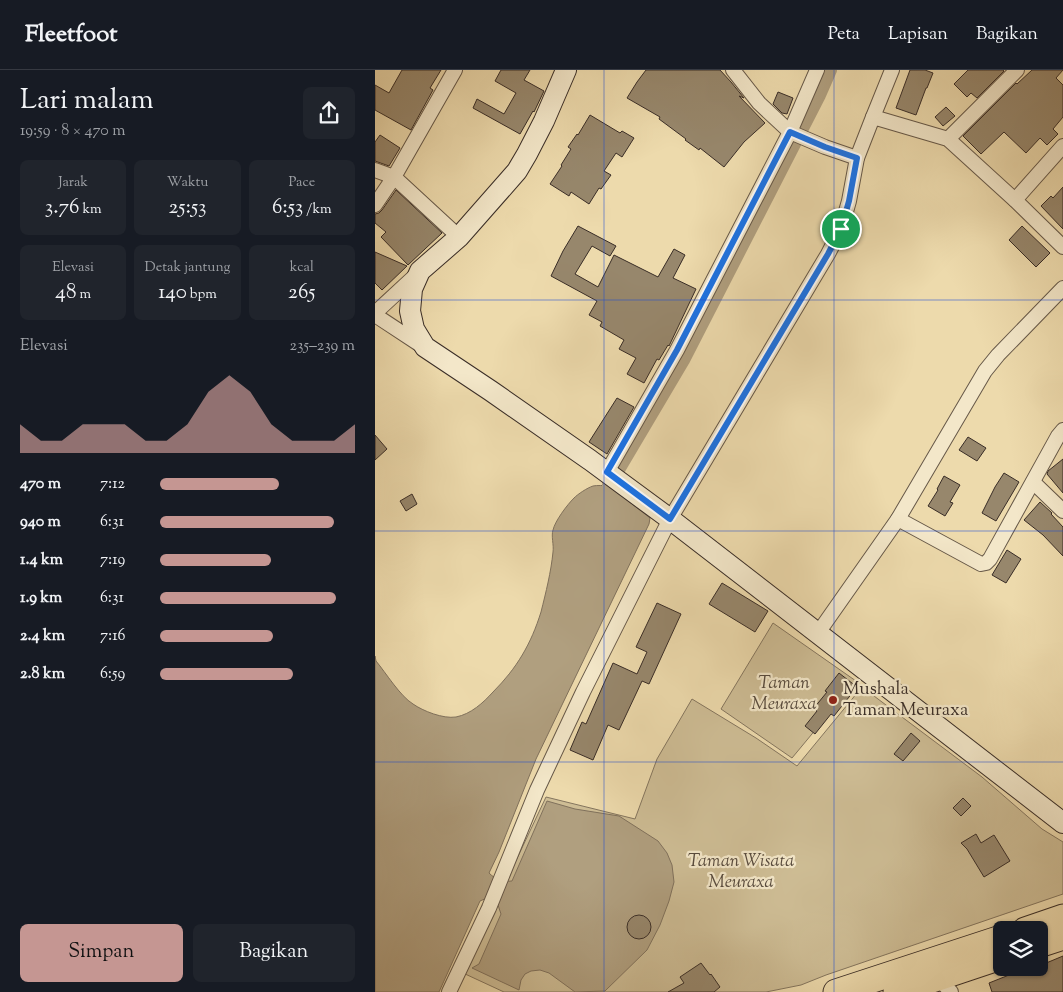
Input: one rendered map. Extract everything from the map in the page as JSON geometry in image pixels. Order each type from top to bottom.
[{"type":"highway","points":[[1048,923],[1063,918]]},
{"type":"highway","points":[[1048,942],[1063,937]]},
{"type":"highway","points":[[836,992],[993,941]]},
{"type":"highway","points":[[896,992],[945,985],[993,961]]},
{"type":"street","points":[[375,205],[394,178],[455,70]]},
{"type":"street","points":[[566,70],[544,120],[517,171],[459,237],[375,314],[491,391],[667,517],[1063,823]]},
{"type":"street","points":[[733,70],[759,104],[792,133],[857,158]]},
{"type":"street","points":[[610,475],[792,133],[817,70]]},
{"type":"street","points":[[449,992],[489,908],[537,790],[667,517],[828,254],[841,229],[849,201],[857,158],[892,70]]},
{"type":"street","points":[[948,140],[1017,70]]},
{"type":"street","points":[[873,117],[948,140],[1015,200],[1063,247]]},
{"type":"street","points":[[1015,200],[1063,146]]},
{"type":"street","points":[[375,170],[394,178],[459,237]]},
{"type":"street","points":[[420,271],[412,289],[410,311],[414,328],[425,348]]},
{"type":"street","points":[[818,633],[898,518],[985,371],[997,355],[1063,288]]},
{"type":"street","points":[[898,518],[981,564],[986,563],[1063,430]]},
{"type":"street","points":[[1033,482],[1063,511]]},
{"type":"green space","name":"Taman Meuraxa","points":[[773,623],[856,681],[792,758],[721,709]]},
{"type":"green space","name":"Taman Wisata Meuraxa","points":[[862,687],[982,777],[1042,829],[1063,842],[1063,894],[801,985],[766,992],[504,992],[463,973],[546,797],[635,819],[657,759],[692,699],[756,738],[797,766]]},
{"type":"shaded area","points":[[608,485],[650,518],[649,524],[536,759],[489,873],[500,880],[512,881],[547,801],[575,809],[619,816],[658,841],[667,853],[672,865],[674,882],[660,925],[647,950],[605,991],[575,992],[549,973],[540,970],[525,974],[521,980],[519,990],[472,968],[479,964],[501,914],[497,902],[487,898],[480,901],[439,992],[375,992],[375,656],[376,661],[398,690],[413,704],[422,709],[439,716],[456,717],[476,708],[502,683],[516,665],[533,635],[541,612],[551,567],[553,552],[552,532],[554,526],[576,496],[593,486]]},
{"type":"building","points":[[402,70],[441,70],[430,88],[433,90],[411,130],[375,110],[375,85],[389,93]]},
{"type":"building","points":[[501,70],[530,70],[524,80],[544,91],[534,112],[520,134],[473,108],[477,99],[504,114],[516,93],[495,81]]},
{"type":"building","points":[[646,70],[720,70],[744,98],[739,96],[765,123],[744,142],[724,167],[700,148],[699,150],[685,140],[659,119],[660,117],[627,98]]},
{"type":"building","points":[[910,70],[925,70],[933,73],[916,115],[896,108]]},
{"type":"building","points":[[968,70],[1004,71],[977,98],[971,93],[967,97],[954,84]]},
{"type":"building","points":[[1032,70],[1063,70],[1056,78],[1063,85],[1063,117],[1053,129],[1058,134],[1047,145],[1040,138],[1026,153],[1004,132],[981,154],[963,136],[1016,83]]},
{"type":"building","points":[[778,92],[793,98],[787,114],[782,113],[773,104]]},
{"type":"building","points":[[946,107],[955,116],[943,126],[935,117]]},
{"type":"building","points":[[590,115],[620,133],[622,131],[634,138],[622,157],[616,153],[604,171],[611,175],[601,189],[599,188],[589,204],[571,192],[569,196],[550,184],[571,149],[568,147]]},
{"type":"building","points":[[380,135],[400,148],[389,166],[375,161],[375,142]]},
{"type":"building","points":[[1063,187],[1063,229],[1041,206],[1051,196],[1053,198]]},
{"type":"building","points":[[396,190],[442,233],[408,265],[381,237],[386,232],[375,223],[375,214],[382,210]]},
{"type":"building","points":[[578,226],[616,246],[610,256],[592,246],[575,274],[598,287],[614,255],[658,277],[674,249],[685,255],[673,278],[696,289],[669,346],[659,360],[657,359],[644,383],[627,374],[636,358],[619,349],[624,340],[600,326],[602,322],[589,315],[597,301],[551,276]]},
{"type":"building","points":[[1022,226],[1050,253],[1036,267],[1009,240]]},
{"type":"building","points":[[375,252],[407,266],[382,290],[375,283]]},
{"type":"building","points":[[617,398],[634,407],[607,454],[589,442]]},
{"type":"building","points":[[375,435],[387,449],[375,460]]},
{"type":"building","points":[[968,437],[986,448],[977,461],[959,450]]},
{"type":"building","points":[[1063,459],[1063,493],[1047,474],[1048,471]]},
{"type":"building","points":[[1004,473],[1019,482],[996,521],[982,513]]},
{"type":"building","points":[[944,476],[960,485],[950,502],[953,503],[945,516],[928,506]]},
{"type":"building","points":[[412,494],[417,504],[406,511],[400,501]]},
{"type":"building","points":[[1040,502],[1063,527],[1063,556],[1043,535],[1024,520]]},
{"type":"building","points":[[1007,550],[1021,559],[1006,583],[992,575]]},
{"type":"building","points":[[722,583],[768,611],[755,632],[709,604]]},
{"type":"building","points":[[657,603],[681,614],[649,684],[642,681],[619,730],[608,725],[593,760],[570,750],[582,722],[586,724],[613,663],[637,674],[647,652],[636,647]]},
{"type":"building","name":"Mushala Taman Meuraxa","points":[[839,673],[857,687],[834,716],[831,714],[815,734],[805,726],[817,711],[814,708]]},
{"type":"building","points":[[911,733],[920,741],[903,761],[894,754]]},
{"type":"building","points":[[963,798],[971,806],[961,816],[953,808]]},
{"type":"building","points":[[976,834],[981,843],[994,835],[1010,861],[984,877],[967,849],[961,843]]},
{"type":"building","points":[[639,915],[648,918],[651,927],[648,936],[639,939],[630,936],[627,927],[630,918]]},
{"type":"building","points":[[1063,956],[1063,992],[992,992],[989,983],[1006,976],[1048,976],[1048,962]]},
{"type":"building","points":[[701,963],[720,987],[714,992],[668,992],[684,983],[680,977]]},
{"type":"waterway","points":[[609,485],[683,360],[830,70]]},
{"type":"place","name":"Mushala Taman Meuraxa","points":[[833,700]]},
{"type":"route","points":[[790,132],[857,158],[849,201],[841,229],[828,254],[670,519],[607,472],[677,350],[790,132]]}]
